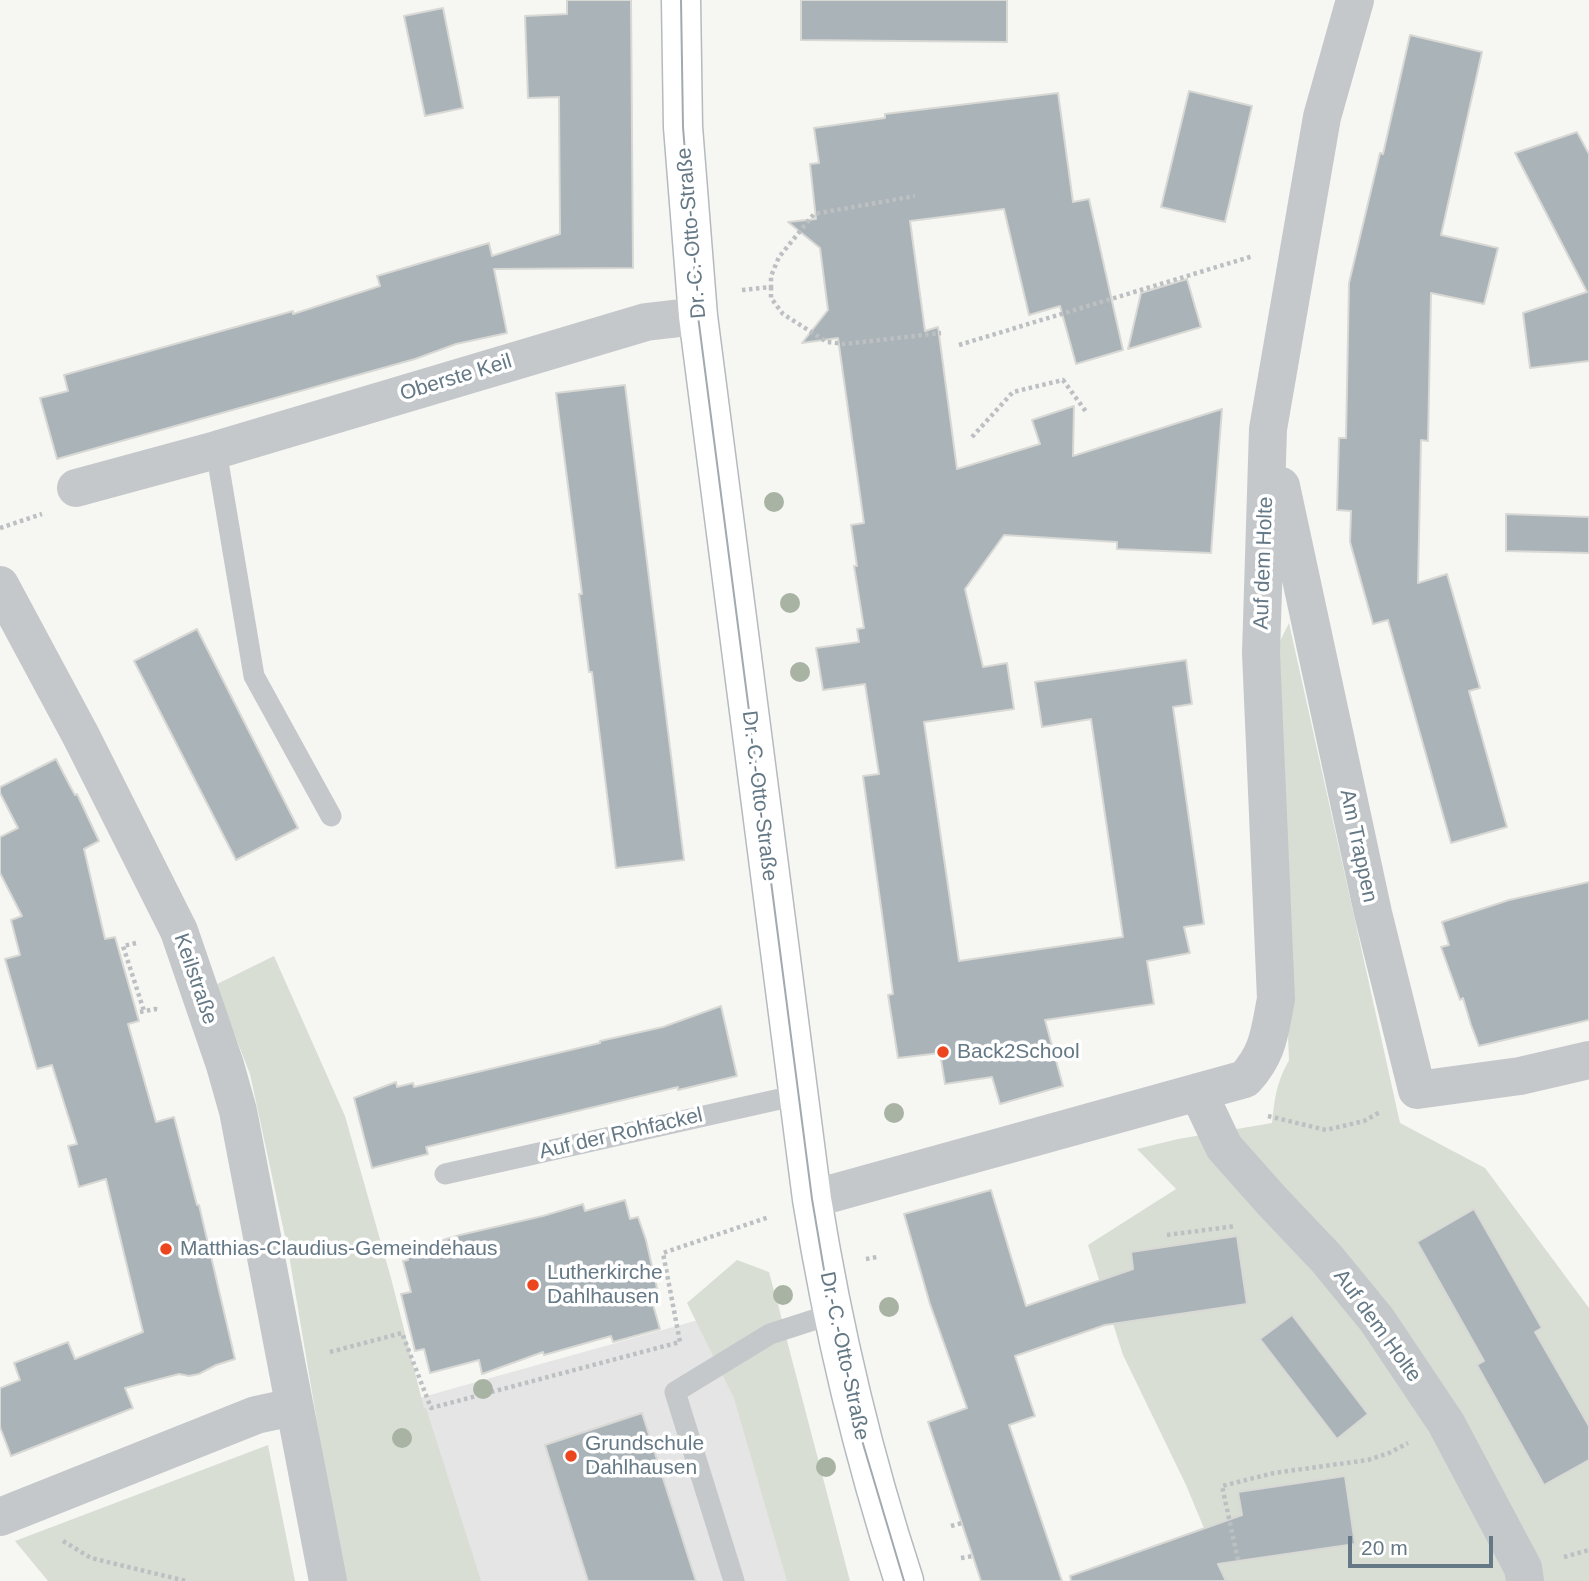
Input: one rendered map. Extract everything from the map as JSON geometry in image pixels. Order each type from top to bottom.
[{"type":"street","name":"Dr.-C.-Otto-Straße","points":[[681,0],[684,127],[698,316],[812,1199],[832,1314],[858,1427],[904,1581]]},
{"type":"street","name":"Auf dem Holte","points":[[812,1199],[1245,1079],[1258,1065],[1267,1046],[1276,999],[1261,653],[1268,429],[1322,117],[1355,0]]},
{"type":"street","name":"Oberste Keil","points":[[76,488],[216,450],[646,322],[698,316]]},
{"type":"street","name":"Am Trappen","points":[[1268,429],[1373,914],[1417,1090]]},
{"type":"street","name":"Keilstraße","points":[[0,585],[81,736],[179,931],[225,1065],[239,1111],[328,1581]]},
{"type":"street","points":[[1417,1090],[1520,1076],[1589,1060]]},
{"type":"street","name":"Auf dem Holte","points":[[1198,1092],[1224,1147],[1327,1259],[1377,1320],[1446,1423],[1523,1568],[1525,1581]]},
{"type":"street","points":[[14,1511],[256,1415],[293,1406]]},
{"type":"lane","points":[[216,450],[254,676],[331,816]]},
{"type":"lane","name":"Auf der Rohfackel","points":[[445,1174],[798,1095]]},
{"type":"lane","points":[[734,1581],[699,1442],[675,1392],[770,1334],[832,1314]]},
{"type":"path","points":[[915,196],[814,214],[779,257],[771,276],[771,298],[783,314],[827,342],[845,344],[941,333]]},
{"type":"path","points":[[959,345],[1300,242]]},
{"type":"path","points":[[747,290],[771,287]]},
{"type":"path","points":[[972,438],[1013,392],[1063,380],[1087,414]]},
{"type":"path","points":[[0,528],[33,517]]},
{"type":"path","points":[[134,943],[122,946],[144,1012]]},
{"type":"path","points":[[1272,1117],[1326,1130],[1364,1121],[1417,1090]]},
{"type":"path","points":[[286,1364],[402,1333],[431,1408],[680,1342],[663,1254],[812,1199]]},
{"type":"path","points":[[1167,1235],[1238,1226],[1272,1201]]},
{"type":"path","points":[[1238,1560],[1222,1486],[1274,1473],[1368,1460],[1389,1453],[1446,1423]]},
{"type":"path","points":[[14,1511],[91,1558],[186,1581]]},
{"type":"path","points":[[951,1526],[962,1523]]},
{"type":"path","points":[[961,1558],[973,1556]]},
{"type":"shaded area","points":[[1289,623],[1400,1123],[1485,1168],[1589,1308],[1589,1581],[1226,1581],[1186,1485],[1123,1355],[1088,1245],[1176,1189],[1137,1149],[1272,1123],[1281,1076],[1289,1060],[1273,655]]},
{"type":"shaded area","points":[[274,956],[345,1116],[424,1408],[481,1581],[345,1581],[343,1577],[289,1255],[250,1074],[215,985]]},
{"type":"shaded area","points":[[737,1260],[769,1272],[850,1581],[787,1581],[734,1398],[687,1303]]},
{"type":"shaded area","name":"Grundschule Dahlhausen","points":[[777,1298],[800,1399],[849,1581],[345,1581],[324,1426]]},
{"type":"shaded area","points":[[268,1445],[295,1581],[48,1581],[15,1541]]},
{"type":"building","points":[[567,0],[631,0],[633,268],[494,269],[507,333],[456,344],[415,359],[57,459],[40,398],[68,391],[64,375],[293,311],[293,314],[380,286],[377,276],[489,243],[492,256],[560,234],[559,97],[528,98],[525,16],[567,14]]},
{"type":"building","points":[[801,0],[1007,0],[1007,42],[801,40]]},
{"type":"building","points":[[443,8],[463,108],[425,116],[404,16]]},
{"type":"building","points":[[1410,35],[1482,52],[1441,235],[1498,248],[1484,304],[1431,293],[1428,441],[1421,440],[1418,583],[1447,574],[1480,688],[1469,691],[1507,827],[1451,843],[1388,620],[1373,624],[1350,542],[1351,511],[1337,510],[1339,438],[1346,438],[1349,283],[1380,153],[1383,154]]},
{"type":"building","points":[[1189,91],[1252,106],[1225,222],[1161,207]]},
{"type":"building","points":[[1058,93],[1073,202],[1089,199],[1123,350],[1076,364],[1060,306],[1029,315],[1004,209],[910,221],[925,331],[938,327],[957,469],[1040,444],[1032,420],[1074,406],[1073,456],[1222,409],[1211,553],[1117,549],[1117,542],[1004,535],[965,589],[983,667],[1007,663],[1014,709],[924,722],[959,961],[1123,937],[1091,719],[1042,727],[1035,682],[1186,660],[1192,704],[1173,707],[1204,924],[1184,927],[1190,953],[1147,961],[1154,1004],[1045,1020],[1063,1086],[1000,1104],[992,1077],[945,1084],[940,1053],[898,1058],[888,995],[893,994],[863,776],[879,774],[865,684],[823,690],[816,648],[859,642],[857,629],[864,628],[854,566],[857,566],[851,525],[864,523],[838,338],[802,343],[828,310],[820,248],[788,222],[816,219],[810,164],[819,163],[814,128],[885,118],[885,114]]},
{"type":"building","points":[[1577,132],[1589,154],[1589,361],[1530,368],[1523,313],[1587,292],[1515,153]]},
{"type":"building","points":[[1187,279],[1201,327],[1128,349],[1141,293]]},
{"type":"building","points":[[625,385],[684,860],[616,868],[592,672],[589,672],[579,594],[582,594],[556,393]]},
{"type":"building","points":[[1506,514],[1589,517],[1589,553],[1506,551]]},
{"type":"building","points":[[197,629],[298,828],[236,860],[134,661]]},
{"type":"building","points":[[56,759],[75,795],[77,794],[99,841],[84,849],[105,939],[115,937],[139,1021],[128,1024],[156,1122],[174,1117],[199,1205],[235,1359],[199,1374],[179,1374],[125,1388],[133,1408],[11,1456],[0,1427],[0,1388],[20,1380],[14,1363],[68,1342],[75,1359],[143,1332],[106,1179],[79,1187],[68,1146],[77,1144],[52,1065],[37,1069],[5,959],[20,955],[11,920],[22,916],[0,873],[0,837],[18,828],[0,793],[0,787]]},
{"type":"building","points":[[1589,882],[1589,1020],[1479,1046],[1463,998],[1460,1000],[1441,947],[1449,945],[1442,922],[1509,900]]},
{"type":"building","points":[[721,1006],[737,1076],[678,1090],[678,1087],[426,1147],[428,1154],[372,1168],[354,1098],[396,1082],[397,1087],[413,1083],[414,1087],[600,1043],[663,1027]]},
{"type":"building","points":[[991,1190],[1026,1306],[1133,1269],[1131,1252],[1237,1236],[1247,1304],[1105,1325],[1015,1356],[1035,1416],[1009,1425],[1062,1581],[981,1581],[928,1422],[967,1408],[930,1304],[904,1214]]},
{"type":"building","name":"Lutherkirche Dahlhausen","points":[[625,1200],[630,1219],[638,1217],[646,1240],[657,1288],[649,1291],[660,1329],[613,1342],[611,1336],[544,1355],[543,1352],[482,1374],[479,1360],[430,1373],[424,1349],[415,1351],[401,1294],[411,1292],[403,1261],[408,1260],[406,1251],[583,1204],[585,1211]]},
{"type":"building","points":[[1474,1209],[1542,1328],[1535,1332],[1589,1426],[1589,1460],[1544,1485],[1477,1365],[1484,1361],[1417,1242]]},
{"type":"building","points":[[1292,1315],[1368,1414],[1337,1439],[1260,1339]]},
{"type":"building","points":[[642,1413],[696,1581],[588,1581],[545,1445]]},
{"type":"building","points":[[1345,1476],[1355,1544],[1218,1564],[1226,1581],[1071,1581],[1070,1576],[1242,1515],[1238,1492]]},
{"type":"tram line","points":[[681,0],[683,127],[698,316],[812,1199],[824,1270],[858,1427],[904,1581]]},
{"type":"place","name":"Back2School","points":[[943,1052]]},
{"type":"place","name":"Matthias-Claudius-Gemeindehaus","points":[[166,1249]]},
{"type":"place","name":"Lutherkirche Dahlhausen","points":[[533,1285]]},
{"type":"place","name":"Grundschule Dahlhausen","points":[[571,1456]]}]
